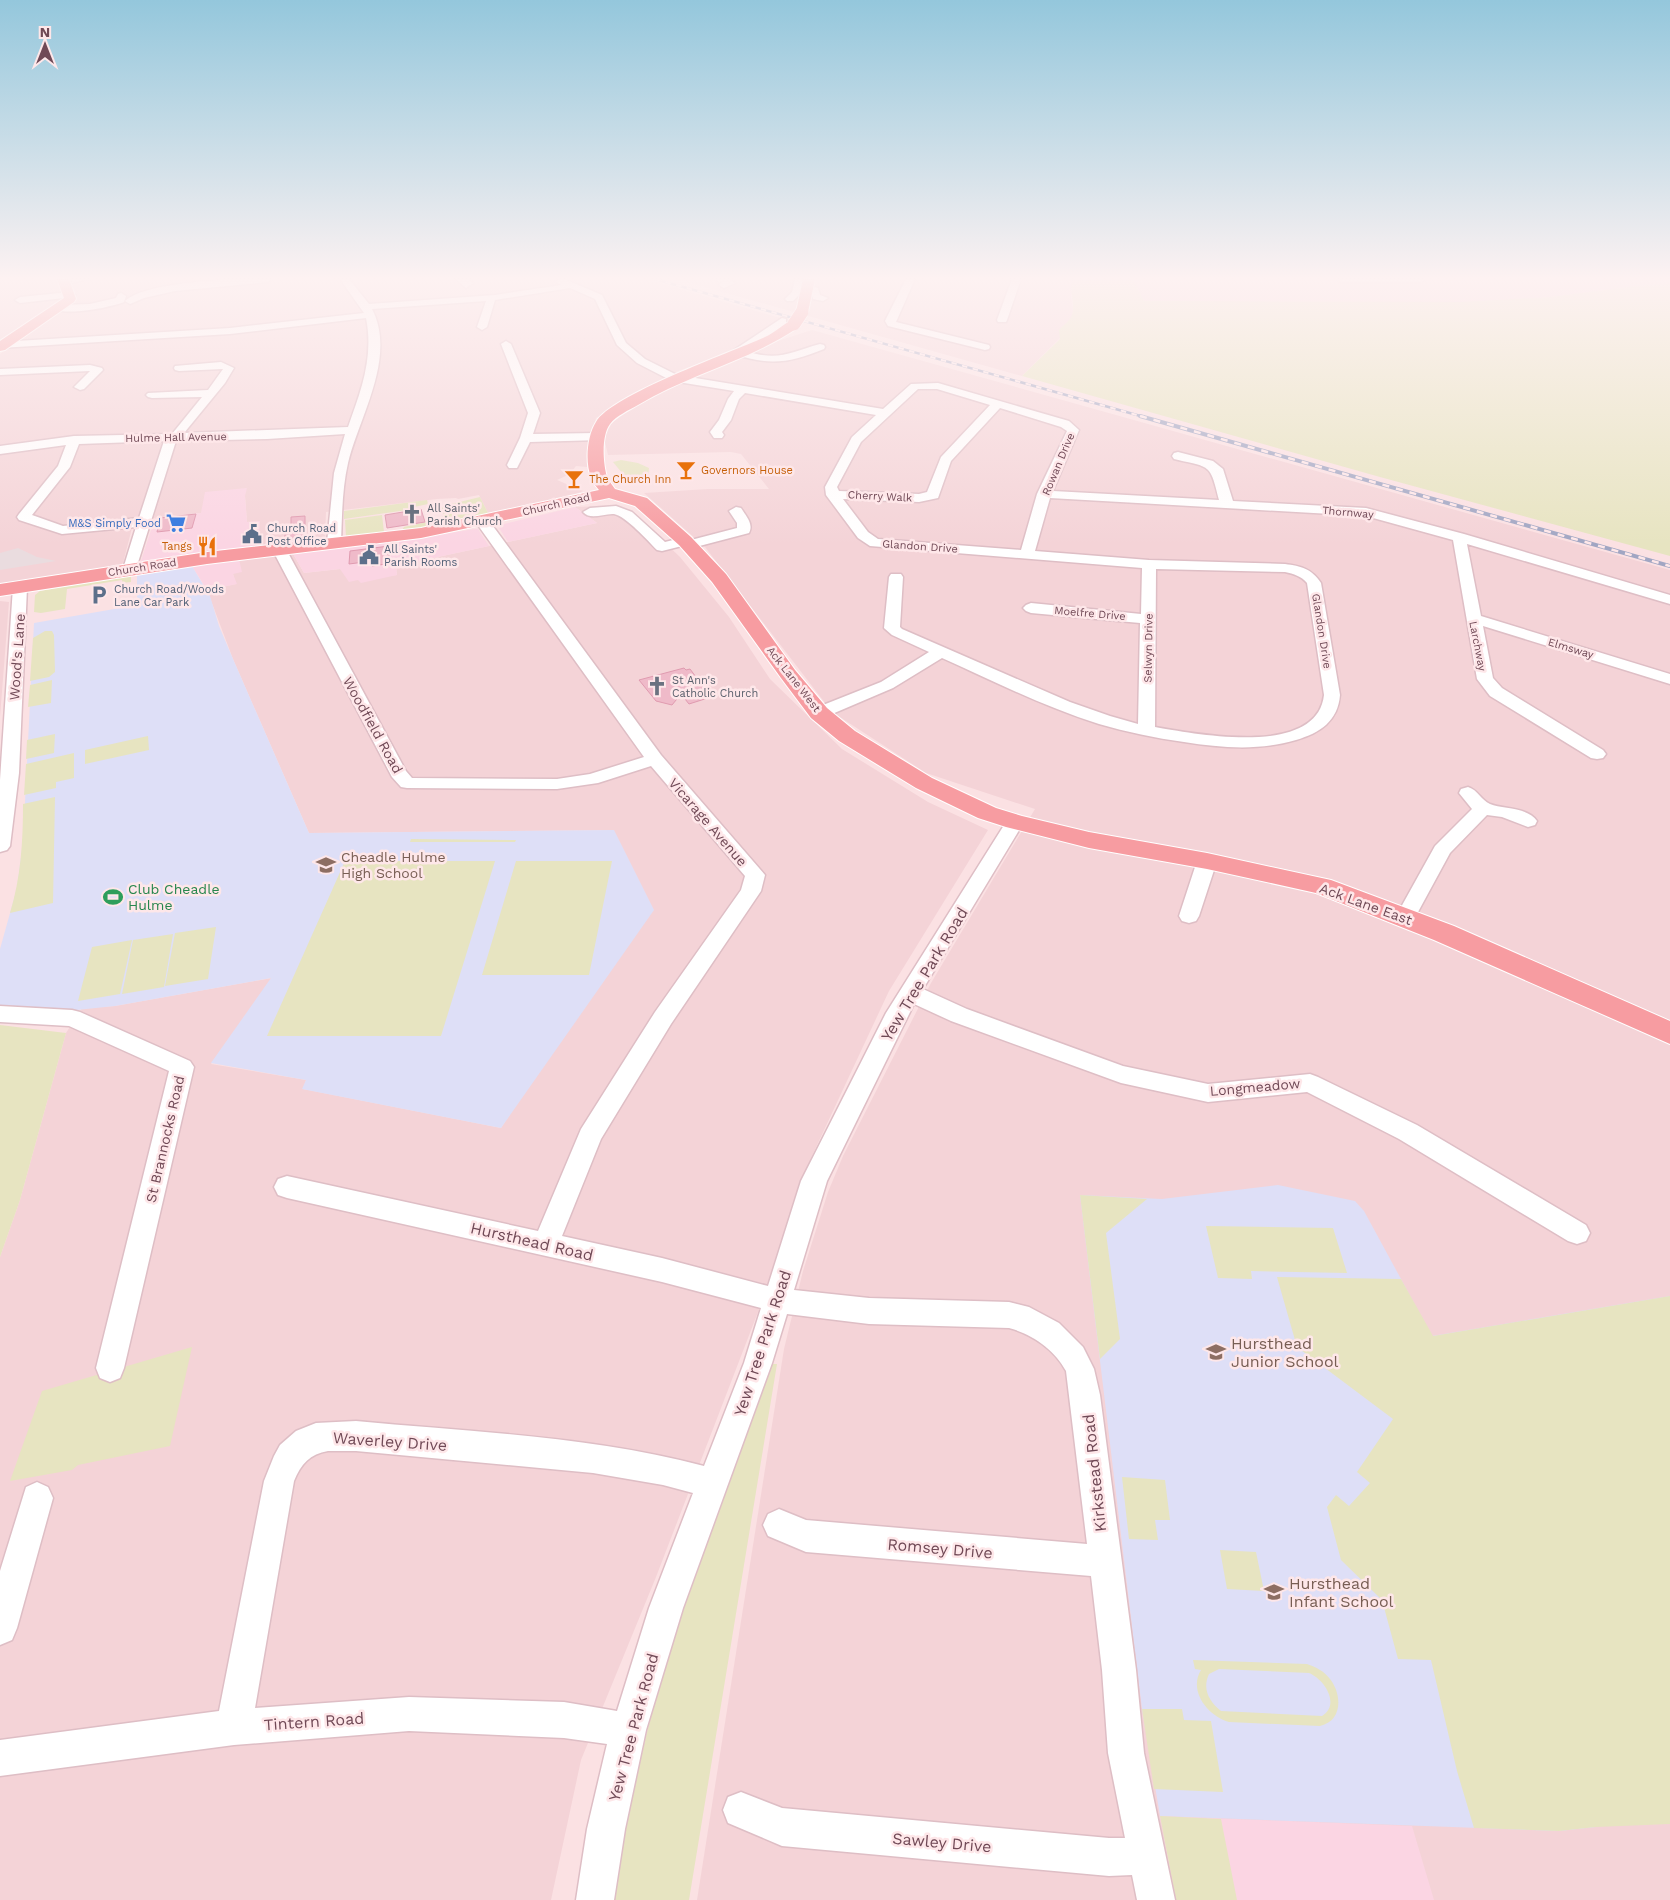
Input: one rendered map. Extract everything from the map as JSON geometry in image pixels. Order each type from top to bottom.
[{"type":"main road","points":[[609,493],[599,477],[597,437],[604,422],[617,411],[678,379],[705,368]]},
{"type":"main road","name":"Church Road","points":[[0,590],[130,569],[279,549],[421,533],[609,493]]},
{"type":"main road","name":"Ack Lane West","points":[[609,493],[642,502],[686,543],[719,578],[788,674],[819,713],[847,736],[924,783],[987,813],[1015,822]]},
{"type":"main road","name":"Ack Lane East","points":[[1015,822],[1089,840],[1207,861],[1322,886],[1444,933],[1670,1033]]},
{"type":"street","points":[[0,372],[90,368],[98,370],[80,387]]},
{"type":"street","points":[[179,368],[187,368]]},
{"type":"street","points":[[130,569],[143,522],[173,437],[211,393],[229,368]]},
{"type":"street","points":[[334,543],[338,483],[347,446],[373,368]]},
{"type":"street","points":[[513,465],[526,438],[534,413],[514,368]]},
{"type":"street","points":[[655,368],[678,379],[884,413]]},
{"type":"street","name":"Rowan Drive","points":[[884,413],[910,389],[924,385],[938,386],[1065,424],[1072,428],[1073,430],[1060,453],[1044,494],[1027,554]]},
{"type":"street","points":[[715,431],[727,416],[730,403],[742,389]]},
{"type":"street","points":[[152,395],[211,393]]},
{"type":"street","name":"Cherry Walk","points":[[833,495],[919,498],[933,495],[945,460],[998,404]]},
{"type":"street","points":[[833,495],[831,487],[856,440],[884,413]]},
{"type":"street","name":"Hulme Hall Avenue","points":[[0,450],[74,440],[353,430]]},
{"type":"street","points":[[526,438],[597,437]]},
{"type":"street","points":[[74,440],[64,467],[24,517],[62,530],[143,522]]},
{"type":"street","points":[[1178,456],[1209,464],[1219,472],[1226,504]]},
{"type":"street","name":"Thornway","points":[[1044,494],[1366,512],[1460,537],[1670,600]]},
{"type":"street","name":"Glandon Drive","points":[[833,495],[863,535],[875,543],[1149,564],[1285,568],[1310,575],[1314,583],[1332,695],[1332,708],[1321,721],[1308,731],[1265,742],[1245,744],[1215,742],[1146,732],[1116,724],[1064,706],[897,632],[892,628],[896,577]]},
{"type":"street","points":[[590,512],[616,510],[627,515],[658,548],[744,530],[744,523],[736,511]]},
{"type":"street","name":"Vicarage Avenue","points":[[482,521],[655,759],[736,856],[755,875],[751,891],[663,1018],[590,1136],[546,1244]]},
{"type":"street","name":"Larchway","points":[[1460,537],[1472,618],[1485,679],[1489,686],[1597,754]]},
{"type":"street","name":"Woodfield Road","points":[[279,549],[398,773],[407,783],[557,784],[592,779],[655,759]]},
{"type":"street","name":"Selwyn Drive","points":[[1146,732],[1149,564]]},
{"type":"street","name":"Wood's Lane","points":[[0,846],[10,773],[8,664],[20,587]]},
{"type":"street","name":"Moelfre Drive","points":[[1031,608],[1149,619]]},
{"type":"street","name":"Elmsway","points":[[1472,618],[1670,678]]},
{"type":"street","points":[[819,713],[887,685],[940,652]]},
{"type":"street","points":[[1468,793],[1483,809],[1506,812],[1528,821]]},
{"type":"street","points":[[1405,918],[1442,850],[1483,809]]},
{"type":"street","name":"Yew Tree Park Road","points":[[595,1900],[606,1829],[628,1730],[666,1608],[758,1363],[814,1181],[897,1013],[1015,822]]},
{"type":"street","points":[[1189,916],[1207,861]]},
{"type":"street","name":"Longmeadow","points":[[911,993],[959,1015],[1121,1074],[1208,1093],[1310,1083],[1408,1132],[1577,1233]]},
{"type":"street","name":"St Brannocks Road","points":[[0,1014],[72,1018],[182,1067],[110,1368]]},
{"type":"street","name":"Hursthead Road","points":[[288,1187],[662,1270],[776,1300]]},
{"type":"street","name":"Kirkstead Road","points":[[776,1300],[869,1311],[1009,1315],[1029,1320],[1049,1332],[1072,1356],[1080,1369],[1085,1395],[1104,1561],[1119,1670],[1126,1753],[1156,1900]]},
{"type":"street","name":"Waverley Drive","points":[[234,1727],[279,1481],[284,1464],[294,1449],[310,1440],[333,1436],[356,1436],[593,1458],[663,1470],[712,1483]]},
{"type":"street","points":[[0,1628],[37,1498]]},
{"type":"street","name":"Romsey Drive","points":[[779,1525],[806,1536],[1104,1561]]},
{"type":"street","name":"Tintern Road","points":[[0,1758],[234,1727],[409,1714],[564,1720],[628,1730]]},
{"type":"street","name":"Sawley Drive","points":[[741,1810],[782,1827],[1109,1857],[1146,1856]]},
{"type":"shaded area","points":[[0,368],[688,368],[673,373],[596,418],[587,467],[576,466],[570,474],[557,480],[583,491],[578,493],[489,515],[479,495],[458,499],[437,499],[326,512],[325,538],[258,546],[260,521],[247,522],[245,496],[201,513],[134,520],[123,563],[120,565],[0,584]]},
{"type":"shaded area","points":[[716,368],[947,368],[1670,570],[1670,1900],[697,1900],[784,1349],[803,1271],[828,1192],[843,1156],[931,983],[1035,809],[926,773],[832,712],[705,547],[644,493],[708,489],[769,489],[741,454],[731,452],[608,455],[604,438],[613,420],[650,396]]},
{"type":"shaded area","points":[[992,368],[1030,368],[1022,376]]},
{"type":"shaded area","points":[[1031,368],[1670,368],[1670,556],[1380,477],[1022,376]]},
{"type":"shaded area","points":[[621,460],[638,463],[649,468],[648,478],[627,479],[613,462]]},
{"type":"shaded area","points":[[247,488],[245,496],[247,522],[260,521],[258,546],[141,561],[155,518],[201,513],[205,492]]},
{"type":"shaded area","points":[[480,497],[489,515],[402,530],[404,527],[440,519],[444,515],[441,508],[447,505]]},
{"type":"shaded area","points":[[427,500],[428,504],[414,507],[414,509],[344,519],[344,511]]},
{"type":"shaded area","points":[[575,507],[617,507],[638,517],[680,557],[729,617],[770,679],[842,749],[928,802],[988,830],[889,991],[811,1158],[758,1312],[656,1577],[581,1760],[551,1900],[0,1900],[0,1257],[20,1200],[66,1033],[82,1008],[115,1006],[272,978],[211,1064],[306,1080],[303,1089],[501,1128],[510,1114],[614,830],[309,833],[233,659],[207,590],[236,584],[233,574],[239,559],[292,552],[304,573],[340,569],[359,580],[397,575],[396,566],[597,523]]},
{"type":"shaded area","points":[[575,507],[597,523],[508,542],[499,528],[504,524]]},
{"type":"shaded area","points":[[382,515],[384,532],[346,537],[345,520]]},
{"type":"shaded area","points":[[478,529],[489,546],[396,566],[397,575],[361,583],[358,580],[349,582],[340,569],[304,573],[292,552],[394,542]]},
{"type":"shaded area","points":[[18,548],[37,557],[56,561],[0,570],[0,553]]},
{"type":"shaded area","points":[[239,559],[242,572],[233,574],[237,584],[207,590],[192,566]]},
{"type":"shaded area","name":"Cheadle Hulme High School","points":[[192,566],[210,596],[219,626],[309,833],[614,830],[654,910],[501,1128],[302,1089],[306,1080],[211,1063],[271,978],[115,1006],[67,1011],[0,1008],[0,949],[17,888],[23,842],[34,623],[120,608],[120,604],[137,601],[137,574]]},
{"type":"shaded area","points":[[131,575],[131,582],[122,583],[122,580],[67,589],[65,609],[41,613],[34,612],[35,595],[40,591]]},
{"type":"shaded area","points":[[0,601],[9,602],[0,717]]},
{"type":"shaded area","points":[[45,631],[52,631],[54,635],[55,672],[49,677],[30,681],[33,638]]},
{"type":"shaded area","points":[[52,680],[51,703],[28,707],[30,685]]},
{"type":"shaded area","points":[[55,734],[54,753],[26,759],[27,740]]},
{"type":"shaded area","points":[[148,736],[149,750],[85,764],[85,750]]},
{"type":"shaded area","points":[[74,753],[74,778],[56,782],[56,788],[24,795],[26,764]]},
{"type":"shaded area","points":[[55,797],[53,903],[10,913],[21,859],[23,804]]},
{"type":"shaded area","points":[[411,839],[516,840],[515,842],[410,842]]},
{"type":"shaded area","points":[[345,861],[495,861],[441,1036],[267,1036]]},
{"type":"shaded area","points":[[516,861],[612,861],[589,975],[482,975]]},
{"type":"shaded area","points":[[216,927],[208,979],[165,986],[175,933]]},
{"type":"shaded area","points":[[173,934],[164,987],[122,994],[133,940]]},
{"type":"shaded area","points":[[132,940],[120,994],[78,1001],[92,947]]},
{"type":"shaded area","points":[[0,1025],[66,1033],[20,1200],[0,1257]]},
{"type":"shaded area","points":[[1278,1185],[1355,1201],[1364,1211],[1432,1336],[1670,1296],[1596,1827],[1559,1831],[1160,1816],[1142,1709],[1080,1195],[1162,1199]]},
{"type":"shaded area","points":[[1080,1195],[1147,1199],[1106,1233],[1120,1339],[1100,1359]]},
{"type":"shaded area","points":[[1206,1226],[1333,1228],[1347,1273],[1251,1271],[1252,1279],[1218,1278]]},
{"type":"shaded area","points":[[1277,1277],[1401,1279],[1433,1336],[1670,1296],[1670,1824],[1596,1827],[1559,1831],[1474,1828],[1457,1771],[1431,1660],[1398,1659],[1382,1600],[1341,1560],[1327,1507],[1336,1495],[1349,1506],[1370,1483],[1357,1472],[1393,1419],[1297,1347]]},
{"type":"shaded area","points":[[192,1347],[170,1446],[78,1465],[72,1470],[10,1481],[42,1391]]},
{"type":"shaded area","points":[[772,1364],[777,1364],[689,1900],[613,1900],[626,1823],[647,1732],[674,1630]]},
{"type":"shaded area","points":[[1122,1477],[1165,1480],[1170,1520],[1155,1520],[1158,1540],[1129,1539]]},
{"type":"shaded area","points":[[1220,1550],[1256,1552],[1264,1591],[1227,1589]]},
{"type":"shaded area","points":[[1193,1660],[1307,1664],[1328,1676],[1337,1692],[1338,1706],[1333,1719],[1320,1726],[1229,1722],[1214,1714],[1202,1702],[1197,1686],[1201,1670],[1195,1669]],"holes":[[[1219,1669],[1309,1673],[1315,1676],[1328,1692],[1330,1705],[1328,1711],[1322,1716],[1221,1711],[1210,1699],[1206,1685],[1209,1674]]]},
{"type":"shaded area","points":[[1142,1709],[1182,1709],[1184,1720],[1211,1721],[1223,1792],[1154,1789]]},
{"type":"shaded area","points":[[1160,1816],[1412,1826],[1434,1900],[1176,1900]]},
{"type":"shaded area","points":[[1160,1816],[1221,1819],[1237,1900],[1176,1900]]},
{"type":"building","name":"All Saints' Parish Church","points":[[421,509],[425,522],[387,528],[385,515]]},
{"type":"building","name":"M&S Simply Food","points":[[196,514],[192,528],[157,532],[160,518]]},
{"type":"building","points":[[305,516],[305,537],[285,539],[285,526],[291,525],[291,517]]},
{"type":"building","name":"All Saints' Parish Rooms","points":[[389,546],[389,560],[386,560],[386,564],[372,566],[372,561],[349,564],[350,551]]},
{"type":"building","name":"St Ann's Catholic Church","points":[[684,668],[686,670],[690,669],[711,697],[689,704],[681,694],[672,705],[656,701],[639,680]]},
{"type":"railway","points":[[969,368],[1144,417]]},
{"type":"railway","points":[[1140,416],[1670,566]]},
{"type":"place","name":"Governors House","points":[[686,470]]},
{"type":"place","name":"The Church Inn","points":[[574,479]]},
{"type":"place","name":"All Saints' Parish Church","points":[[412,514]]},
{"type":"place","name":"M&S Simply Food","points":[[176,523]]},
{"type":"place","name":"Church Road Post Office","points":[[252,534]]},
{"type":"place","name":"Tangs","points":[[207,546]]},
{"type":"place","name":"All Saints' Parish Rooms","points":[[369,555]]},
{"type":"place","name":"Church Road/Woods Lane Car Park","points":[[99,595]]},
{"type":"place","name":"St Ann's Catholic Church","points":[[657,686]]},
{"type":"place","name":"Cheadle Hulme High School","points":[[326,865]]},
{"type":"place","name":"Club Cheadle Hulme","points":[[113,897]]},
{"type":"place","name":"Hursthead Junior School","points":[[1216,1352]]},
{"type":"place","name":"Hursthead Infant School","points":[[1274,1592]]}]
